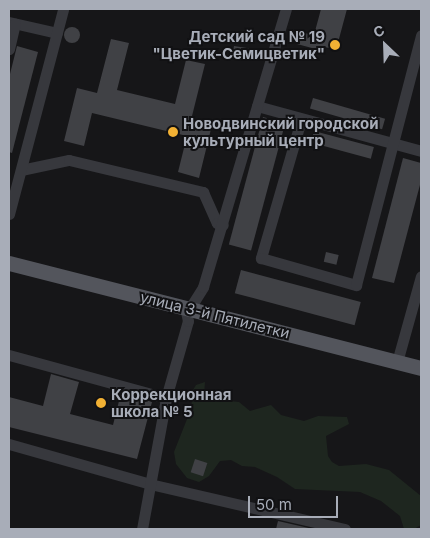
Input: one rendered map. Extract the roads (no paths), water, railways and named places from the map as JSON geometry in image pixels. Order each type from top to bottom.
[{"type":"main road","name":"улица 3-й Пятилетки","points":[[9,262],[421,368]]},
{"type":"street","points":[[9,214],[11,197],[21,170],[63,9]]},
{"type":"street","points":[[142,529],[166,398],[188,321],[188,308],[203,287],[286,9]]},
{"type":"street","points":[[9,49],[12,23],[57,33]]},
{"type":"street","points":[[301,120],[260,258],[356,285],[391,142],[421,35]]},
{"type":"street","points":[[257,106],[301,120],[421,151]]},
{"type":"street","points":[[21,170],[69,160],[203,192],[217,223],[223,225]]},
{"type":"street","points":[[397,362],[421,276]]},
{"type":"street","points":[[9,355],[166,398]]},
{"type":"street","points":[[9,444],[150,484],[345,529]]},
{"type":"place","name":"Детский сад № 19 \"Цветик-Семицветик\"","points":[[335,45]]},
{"type":"place","name":"Новодвинский городской культурный центр","points":[[173,132]]},
{"type":"place","name":"Коррекционная школа № 5","points":[[101,403]]}]
